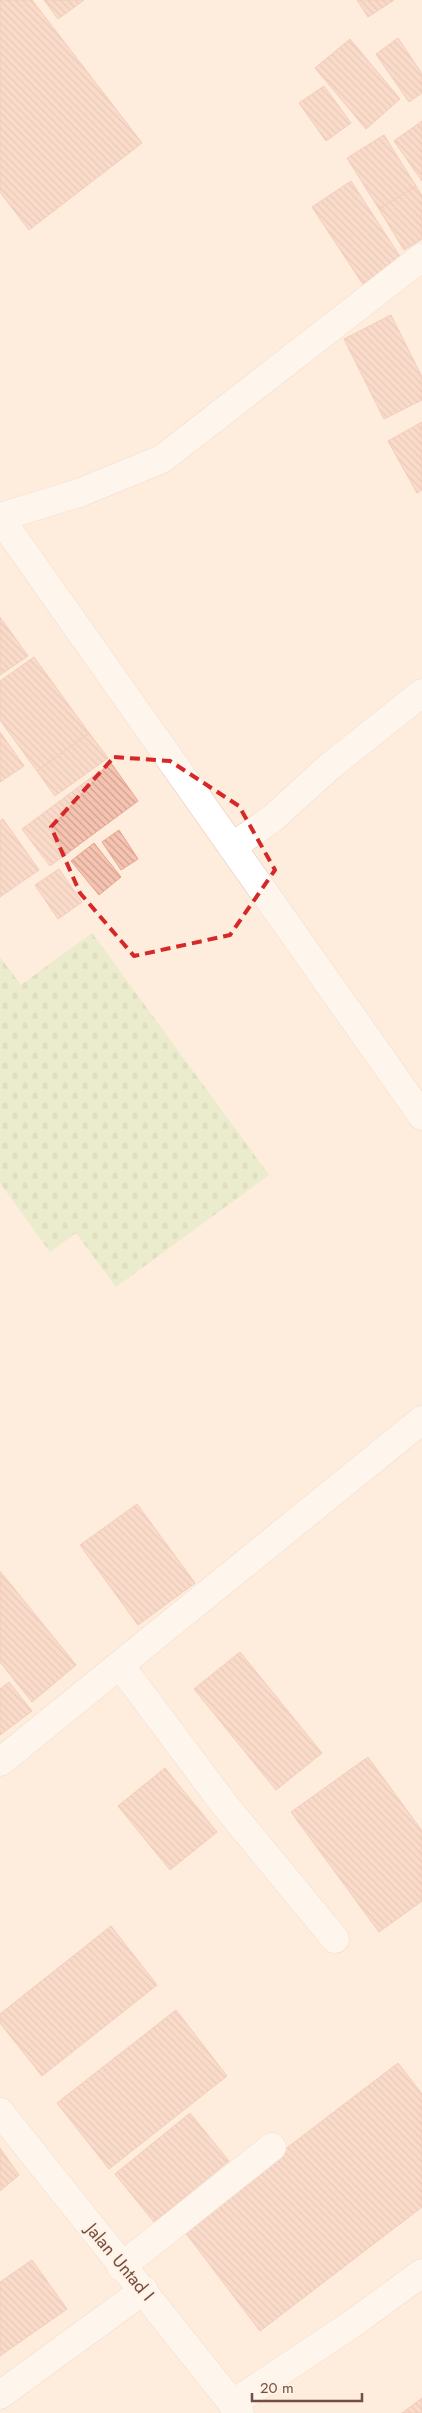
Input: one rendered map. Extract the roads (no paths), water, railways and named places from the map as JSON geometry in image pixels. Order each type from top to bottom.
[{"type":"street","points":[[422,257],[162,459],[80,493],[0,517],[422,1116]]},
{"type":"street","points":[[232,847],[273,818],[329,767],[422,693]]},
{"type":"street","points":[[0,1762],[422,1420]]},
{"type":"street","points":[[120,1664],[224,1804],[335,1939]]},
{"type":"street","name":"Jalan Untad I","points":[[0,2112],[121,2267],[144,2290],[236,2408]]},
{"type":"street","points":[[121,2267],[272,2147]]},
{"type":"street","points":[[236,2408],[422,2273]]},
{"type":"street","points":[[0,2395],[144,2290]]}]
